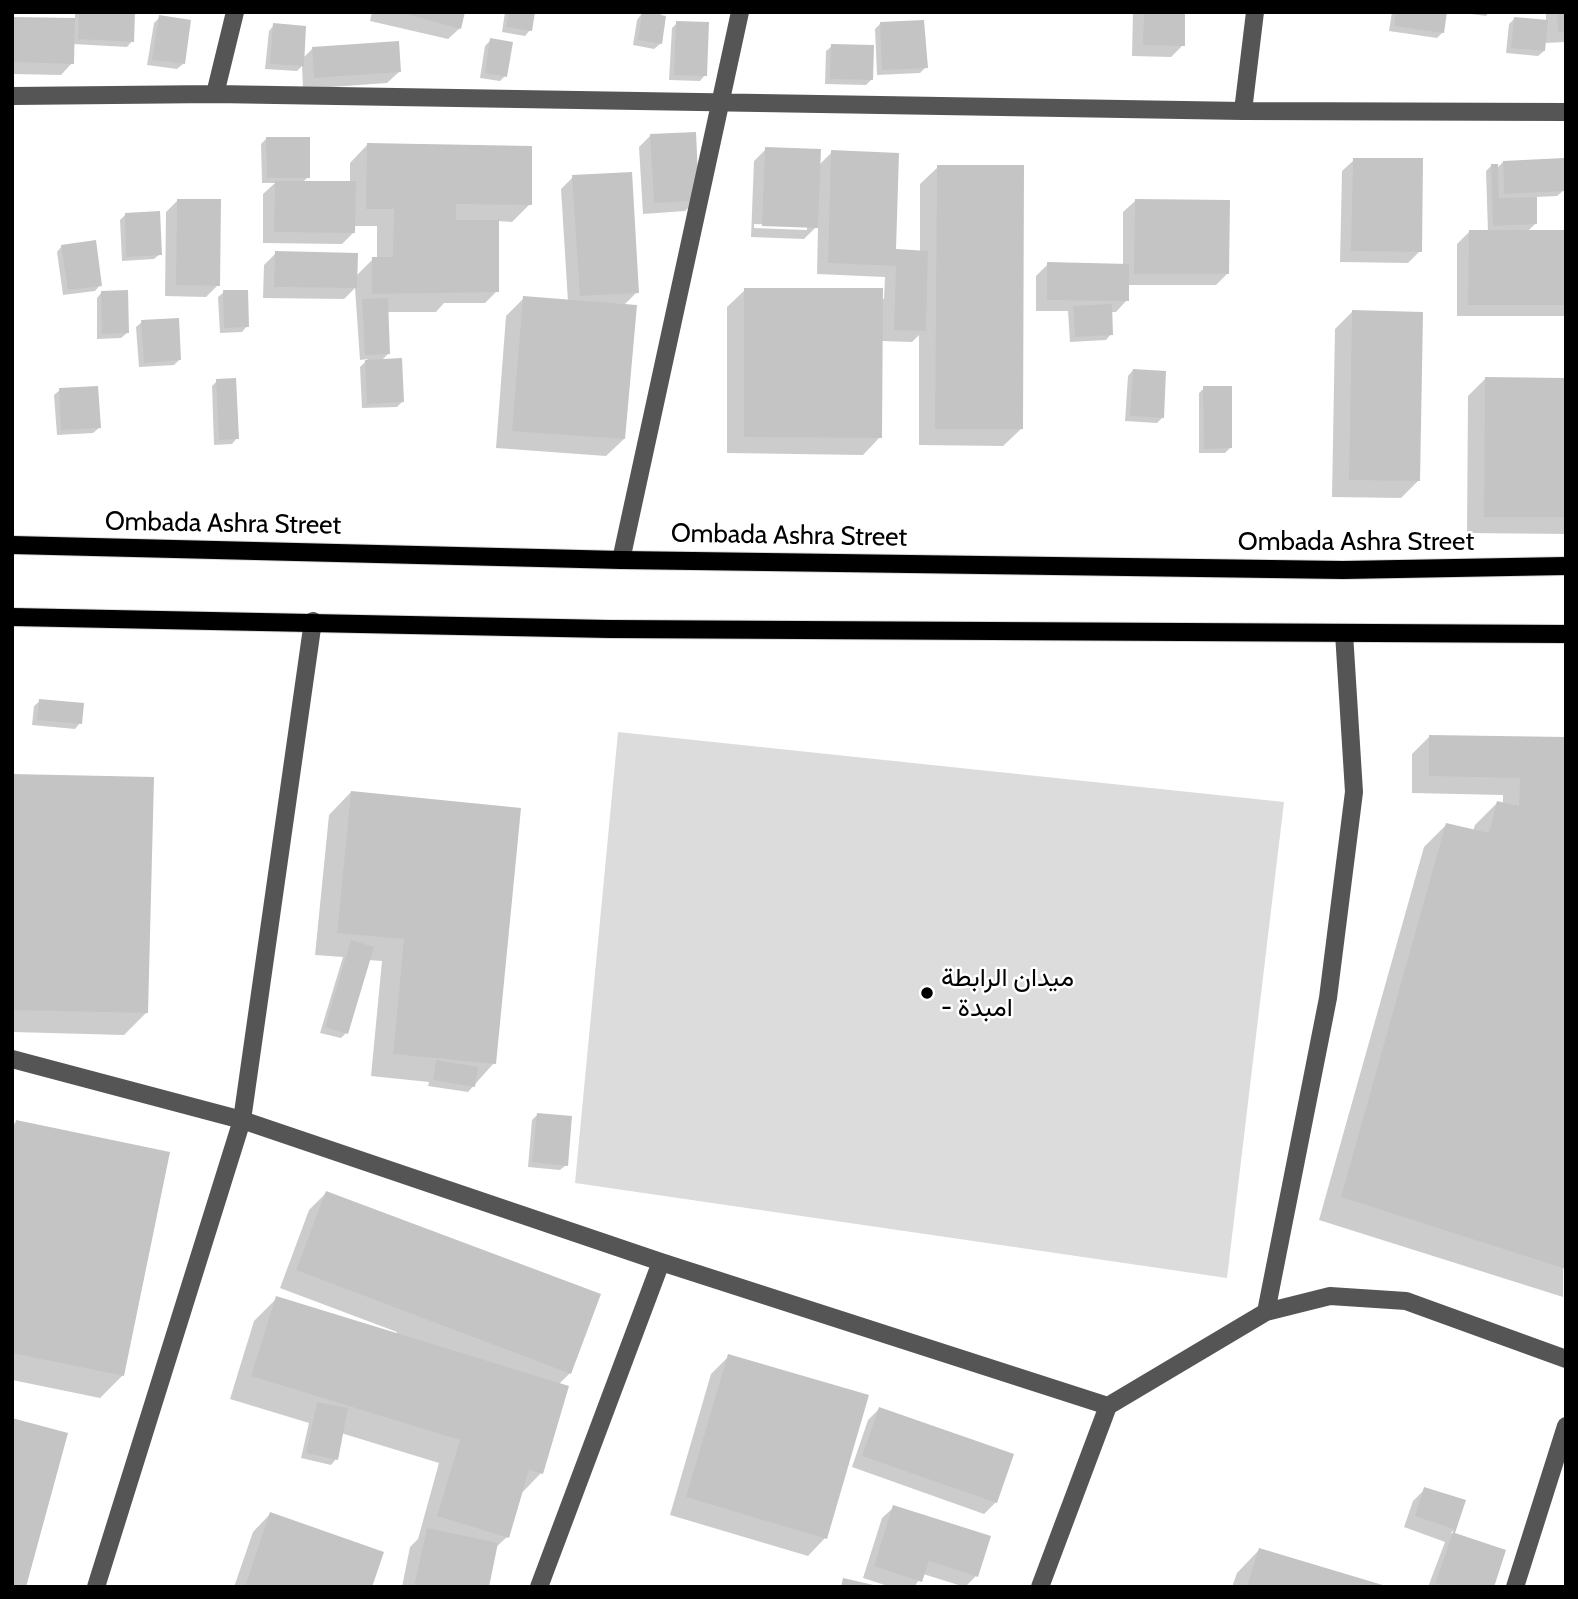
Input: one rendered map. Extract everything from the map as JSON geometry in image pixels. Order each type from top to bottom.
[{"type":"main road","name":"Ombada Ashra Street","points":[[12,545],[621,560],[1343,570],[1566,566]]},
{"type":"main road","points":[[12,617],[610,629],[1566,634]]},
{"type":"street","points":[[215,94],[235,12]]},
{"type":"street","points":[[621,560],[740,12]]},
{"type":"street","points":[[1243,111],[1255,12]]},
{"type":"street","points":[[12,96],[215,94],[1243,111],[1566,112]]},
{"type":"street","points":[[96,1587],[242,1120],[313,621]]},
{"type":"street","points":[[1266,1312],[1328,998],[1354,792],[1344,633]]},
{"type":"street","points":[[12,1059],[242,1120],[661,1262],[1108,1406]]},
{"type":"street","points":[[539,1587],[661,1262]]},
{"type":"street","points":[[1040,1587],[1108,1406],[1266,1312],[1330,1296],[1406,1301],[1566,1359]]},
{"type":"street","points":[[1515,1587],[1566,1426]]},
{"type":"shaded area","name":"ميدان الرابطة - امبدة","points":[[618,732],[1284,802],[1227,1278],[575,1183]]},
{"type":"building","points":[[79,12],[135,12],[134,42],[78,39]]},
{"type":"building","points":[[399,12],[465,12],[461,29]]},
{"type":"building","points":[[509,12],[535,12],[532,31],[506,27]]},
{"type":"building","points":[[642,12],[666,16],[662,44],[638,40]]},
{"type":"building","points":[[1144,12],[1185,12],[1185,46],[1143,45]]},
{"type":"building","points":[[1396,12],[1447,12],[1444,33],[1394,26]]},
{"type":"building","points":[[1557,12],[1566,12],[1566,32],[1558,32]]},
{"type":"building","points":[[159,15],[191,20],[185,64],[152,60]]},
{"type":"building","points":[[12,17],[75,18],[74,64],[12,62]]},
{"type":"building","points":[[1514,17],[1548,20],[1545,51],[1511,48]]},
{"type":"building","points":[[924,20],[928,68],[882,70],[880,22]]},
{"type":"building","points":[[676,21],[709,22],[707,76],[674,75]]},
{"type":"building","points":[[273,23],[306,26],[304,66],[270,64]]},
{"type":"building","points":[[490,38],[513,42],[507,77],[485,73]]},
{"type":"building","points":[[399,41],[401,72],[314,78],[312,47]]},
{"type":"building","points":[[831,44],[874,45],[873,80],[830,79]]},
{"type":"building","points":[[696,132],[699,200],[654,203],[650,134]]},
{"type":"building","points":[[266,137],[310,137],[310,178],[267,178]]},
{"type":"building","points":[[367,143],[532,146],[532,205],[456,204],[456,220],[499,220],[499,292],[372,294],[372,257],[393,257],[394,209],[366,209]]},
{"type":"building","points":[[765,147],[821,149],[818,228],[762,226]]},
{"type":"building","points":[[831,150],[899,153],[896,249],[928,251],[926,331],[894,330],[896,266],[828,263]]},
{"type":"building","points":[[1353,158],[1423,158],[1422,252],[1351,251]]},
{"type":"building","points":[[1564,158],[1565,191],[1504,194],[1503,161]]},
{"type":"building","points":[[1491,164],[1498,164],[1499,198],[1537,197],[1537,224],[1493,226]]},
{"type":"building","points":[[937,165],[1024,165],[1023,429],[935,429]]},
{"type":"building","points":[[632,172],[639,293],[580,296],[572,175]]},
{"type":"building","points":[[275,181],[356,181],[355,233],[274,232]]},
{"type":"building","points":[[177,199],[221,199],[220,286],[176,285]]},
{"type":"building","points":[[1135,199],[1230,200],[1229,274],[1134,274]]},
{"type":"building","points":[[160,211],[162,255],[126,257],[125,213]]},
{"type":"building","points":[[1469,230],[1566,230],[1566,305],[1468,305]]},
{"type":"building","points":[[96,240],[102,286],[68,290],[61,245]]},
{"type":"building","points":[[275,251],[358,253],[357,288],[274,287]]},
{"type":"building","points":[[1047,262],[1129,264],[1129,301],[1047,300]]},
{"type":"building","points":[[744,288],[883,288],[882,438],[744,437]]},
{"type":"building","points":[[128,290],[129,333],[102,334],[101,291]]},
{"type":"building","points":[[223,290],[248,290],[249,327],[224,328]]},
{"type":"building","points":[[523,296],[637,305],[625,439],[512,431]]},
{"type":"building","points":[[388,298],[390,354],[365,355],[362,299]]},
{"type":"building","points":[[1112,304],[1113,335],[1075,337],[1073,306]]},
{"type":"building","points":[[1352,310],[1423,312],[1420,481],[1349,480]]},
{"type":"building","points":[[179,318],[181,360],[144,363],[141,320]]},
{"type":"building","points":[[402,358],[404,402],[367,404],[365,360]]},
{"type":"building","points":[[1133,369],[1166,371],[1164,418],[1130,416]]},
{"type":"building","points":[[1485,377],[1566,378],[1566,517],[1484,517]]},
{"type":"building","points":[[236,378],[239,439],[219,440],[216,379]]},
{"type":"building","points":[[98,386],[101,428],[61,430],[59,388]]},
{"type":"building","points":[[1203,386],[1232,386],[1232,448],[1204,449]]},
{"type":"building","points":[[39,699],[84,703],[82,724],[37,720]]},
{"type":"building","points":[[1429,735],[1566,737],[1566,1269],[1341,1197],[1446,823],[1489,833],[1497,801],[1519,806],[1520,778],[1429,776]]},
{"type":"building","points":[[12,774],[154,777],[148,1013],[12,1010]]},
{"type":"building","points":[[351,791],[521,808],[496,1064],[393,1054],[404,939],[337,933]]},
{"type":"building","points":[[351,940],[374,947],[348,1034],[325,1027]]},
{"type":"building","points":[[436,1060],[478,1067],[475,1087],[433,1080]]},
{"type":"building","points":[[537,1113],[572,1116],[568,1166],[532,1162]]},
{"type":"building","points":[[16,1120],[170,1152],[124,1376],[12,1353],[12,1138]]},
{"type":"building","points":[[326,1191],[601,1294],[571,1374],[296,1270]]},
{"type":"building","points":[[276,1296],[569,1386],[543,1474],[529,1470],[509,1538],[437,1516],[460,1440],[251,1376]]},
{"type":"building","points":[[728,1354],[869,1395],[827,1539],[686,1497]]},
{"type":"building","points":[[317,1402],[348,1408],[338,1460],[306,1453]]},
{"type":"building","points":[[879,1407],[1014,1454],[997,1503],[862,1456]]},
{"type":"building","points":[[12,1418],[68,1433],[26,1587],[12,1587]]},
{"type":"building","points":[[1424,1487],[1466,1500],[1455,1533],[1506,1550],[1494,1587],[1435,1584],[1454,1529],[1415,1516]]},
{"type":"building","points":[[893,1505],[991,1536],[978,1577],[929,1561],[922,1582],[874,1566]]},
{"type":"building","points":[[270,1512],[384,1552],[372,1587],[245,1587]]},
{"type":"building","points":[[427,1528],[498,1543],[489,1587],[414,1587]]},
{"type":"building","points":[[1259,1548],[1386,1586],[1386,1587],[1247,1587]]},
{"type":"building","points":[[843,1578],[878,1586],[878,1587],[841,1587]]},
{"type":"place","name":"ميدان الرابطة - امبدة","points":[[927,993]]}]
